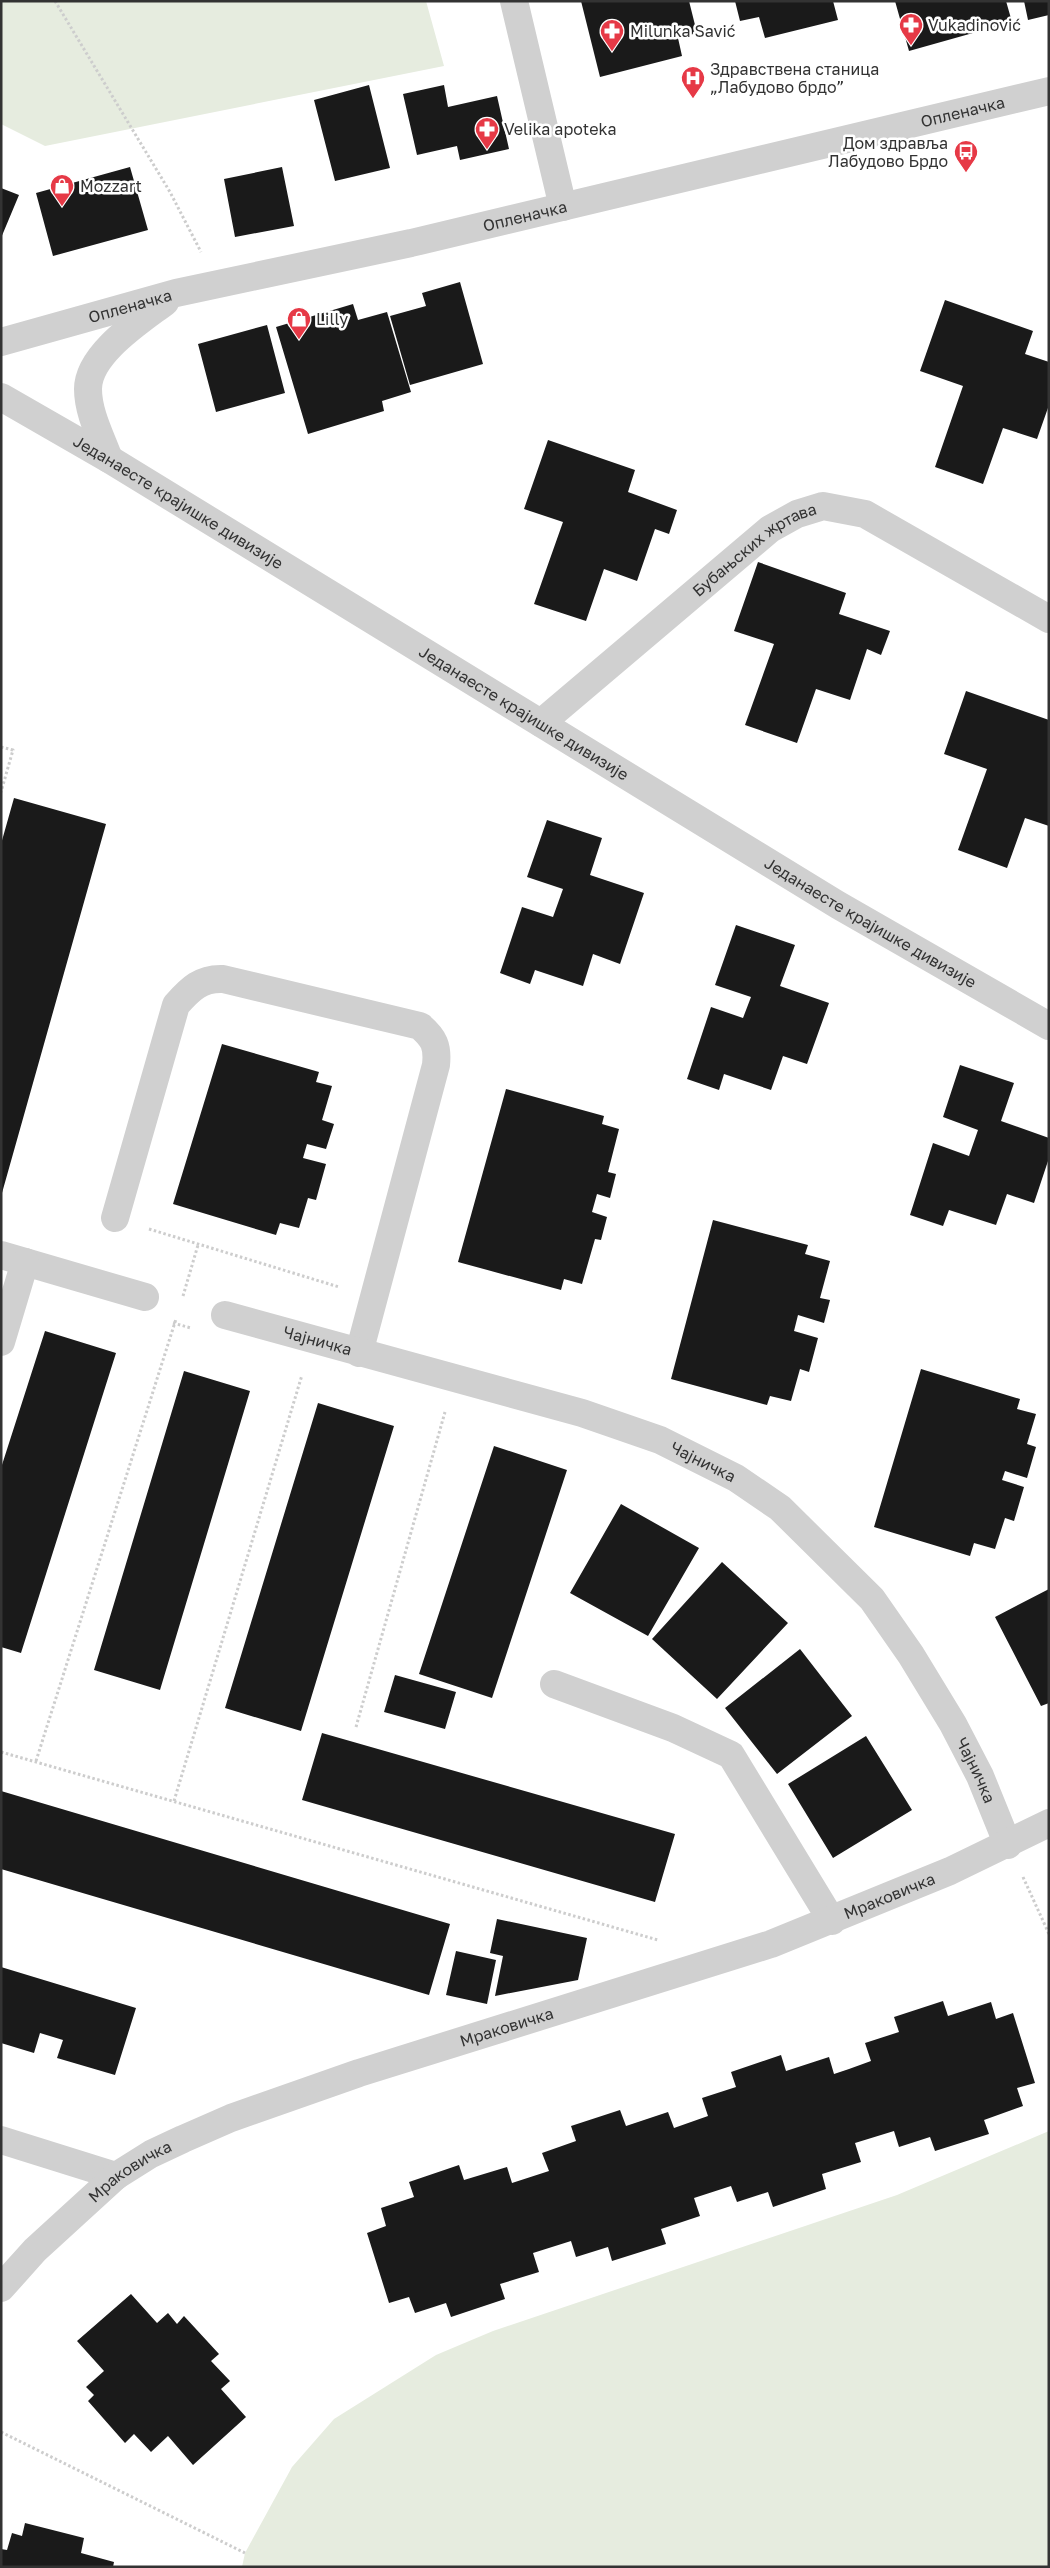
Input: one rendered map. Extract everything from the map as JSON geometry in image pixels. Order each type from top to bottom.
[{"type":"street","points":[[514,1],[563,207]]},
{"type":"street","name":"Опленачка","points":[[1,342],[176,293],[563,207],[1049,91]]},
{"type":"street","points":[[109,459],[89,400],[88,387],[93,368],[109,348],[131,328],[176,293]]},
{"type":"street","name":"Једанаесте крајишке дивизије","points":[[1,397],[109,459],[838,905],[1049,1026]]},
{"type":"street","name":"Бубањских жртава","points":[[541,723],[770,529],[797,514],[823,506],[865,514],[1049,619]]},
{"type":"street","points":[[116,1218],[176,1005],[195,985],[206,979],[223,978],[420,1026],[432,1036],[437,1047],[436,1066],[359,1353]]},
{"type":"street","points":[[1,1342],[13,1258],[145,1297]]},
{"type":"street","name":"Чајничка","points":[[225,1315],[582,1413],[660,1440],[736,1478],[780,1508],[872,1600],[911,1655],[968,1751],[1008,1845]]},
{"type":"street","points":[[554,1684],[673,1728],[731,1755],[832,1921]]},
{"type":"street","name":"Мраковичка","points":[[1,2288],[35,2250],[116,2176],[151,2154],[183,2139],[289,2097],[497,2028],[726,1959],[832,1921],[1008,1845],[1049,1823]]},
{"type":"street","points":[[1,2140],[116,2176]]},
{"type":"path","points":[[55,1],[170,192],[202,253],[210,286]]},
{"type":"path","points":[[1,747],[13,750],[1,792]]},
{"type":"path","points":[[116,1218],[198,1245],[374,1298]]},
{"type":"path","points":[[185,1290],[198,1245]]},
{"type":"path","points":[[36,1761],[175,1324]]},
{"type":"path","points":[[174,1801],[302,1373]]},
{"type":"path","points":[[356,1727],[456,1378]]},
{"type":"path","points":[[1,1752],[660,1940]]},
{"type":"path","points":[[1008,1845],[1049,1934]]},
{"type":"path","points":[[1,2432],[245,2553]]},
{"type":"shaded area","points":[[1,1],[426,1],[444,66],[45,146],[1,124]]},
{"type":"shaded area","points":[[1049,2131],[1049,2567],[242,2567],[245,2553],[292,2467],[334,2419],[436,2355],[493,2331],[897,2195]]},
{"type":"building","points":[[581,1],[689,1],[697,33],[678,38],[682,56],[600,77]]},
{"type":"building","points":[[735,1],[833,1],[838,20],[765,38],[759,17],[740,21]]},
{"type":"building","points":[[895,1],[1006,1],[1012,22],[909,51]]},
{"type":"building","points":[[1024,1],[1049,1],[1049,15],[1028,20]]},
{"type":"building","points":[[369,85],[390,168],[335,181],[314,100]]},
{"type":"building","points":[[444,85],[448,107],[497,96],[509,149],[460,160],[457,146],[417,155],[403,94]]},
{"type":"building","points":[[130,167],[148,230],[53,256],[36,193]]},
{"type":"building","points":[[282,167],[294,226],[235,237],[224,179]]},
{"type":"building","points":[[1,188],[19,195],[1,238]]},
{"type":"building","points":[[460,282],[483,364],[410,385],[390,316],[426,306],[422,293]]},
{"type":"building","points":[[945,300],[1033,331],[1025,354],[1049,362],[1049,405],[1037,439],[1003,428],[983,484],[935,467],[963,386],[920,371]]},
{"type":"building","points":[[353,304],[358,320],[387,312],[411,392],[382,401],[384,411],[308,434],[276,327]]},
{"type":"building","points":[[267,325],[285,393],[216,412],[198,344]]},
{"type":"building","points":[[548,440],[635,470],[628,492],[677,510],[669,534],[655,529],[637,581],[604,569],[586,621],[534,604],[563,522],[524,509]]},
{"type":"building","points":[[758,562],[846,593],[839,614],[890,631],[881,655],[867,649],[850,700],[816,689],[797,743],[745,725],[774,644],[734,631]]},
{"type":"building","points":[[966,691],[1049,720],[1049,826],[1025,818],[1007,868],[958,850],[987,769],[944,754]]},
{"type":"building","points":[[14,798],[106,824],[2,1193],[1,844]]},
{"type":"building","points":[[547,820],[602,838],[590,875],[644,893],[620,964],[593,954],[583,986],[535,970],[530,984],[500,973],[522,907],[553,917],[563,889],[527,877]]},
{"type":"building","points":[[736,925],[795,945],[780,986],[829,1003],[807,1064],[783,1056],[771,1090],[724,1074],[719,1090],[687,1079],[711,1007],[743,1018],[751,997],[715,985]]},
{"type":"building","points":[[222,1044],[319,1072],[316,1082],[332,1086],[322,1120],[334,1124],[326,1149],[307,1144],[303,1158],[326,1164],[316,1200],[308,1198],[299,1228],[280,1223],[276,1235],[173,1204]]},
{"type":"building","points":[[960,1065],[1014,1083],[1001,1121],[1049,1138],[1049,1158],[1034,1203],[1007,1194],[996,1225],[949,1210],[943,1226],[910,1215],[933,1143],[969,1156],[978,1130],[943,1117]]},
{"type":"building","points":[[506,1089],[604,1116],[602,1124],[619,1129],[608,1172],[616,1174],[610,1198],[597,1194],[592,1212],[607,1217],[601,1240],[595,1239],[582,1284],[564,1279],[561,1290],[458,1262]]},
{"type":"building","points":[[713,1220],[808,1245],[805,1254],[830,1261],[820,1298],[830,1300],[824,1323],[798,1315],[794,1331],[818,1338],[809,1372],[800,1369],[791,1401],[770,1396],[767,1405],[671,1379]]},
{"type":"building","points":[[45,1331],[116,1353],[21,1653],[1,1647],[1,1468]]},
{"type":"building","points":[[921,1369],[1020,1399],[1017,1409],[1036,1414],[1027,1444],[1036,1447],[1027,1478],[1005,1471],[1002,1480],[1024,1487],[1014,1521],[1005,1518],[995,1549],[974,1543],[970,1556],[874,1527]]},
{"type":"building","points":[[184,1371],[250,1391],[160,1690],[94,1670]]},
{"type":"building","points":[[318,1403],[394,1426],[301,1731],[225,1708]]},
{"type":"building","points":[[494,1446],[567,1470],[492,1698],[419,1674]]},
{"type":"building","points":[[621,1504],[699,1548],[648,1636],[570,1593]]},
{"type":"building","points":[[722,1562],[788,1623],[717,1699],[652,1639]]},
{"type":"building","points":[[1049,1589],[1049,1703],[1041,1706],[995,1617]]},
{"type":"building","points":[[800,1649],[852,1716],[777,1774],[725,1708]]},
{"type":"building","points":[[395,1675],[456,1692],[445,1729],[384,1712]]},
{"type":"building","points":[[322,1733],[675,1834],[655,1902],[302,1800]]},
{"type":"building","points":[[866,1736],[912,1810],[833,1858],[788,1784]]},
{"type":"building","points":[[1,1791],[450,1924],[429,1995],[1,1869]]},
{"type":"building","points":[[497,1919],[587,1938],[578,1980],[495,1996],[503,1956],[490,1953]]},
{"type":"building","points":[[456,1951],[496,1960],[487,2004],[446,1995]]},
{"type":"building","points":[[1,1967],[136,2008],[115,2075],[57,2058],[63,2040],[40,2033],[34,2053],[1,2043]]},
{"type":"building","points":[[943,2001],[948,2016],[991,2002],[996,2019],[1013,2013],[1035,2083],[1017,2088],[1023,2106],[984,2120],[989,2134],[935,2151],[930,2137],[899,2147],[894,2131],[855,2143],[861,2162],[822,2174],[826,2189],[773,2207],[768,2192],[737,2202],[731,2186],[694,2198],[700,2216],[661,2229],[666,2244],[612,2261],[608,2247],[576,2257],[571,2241],[533,2253],[539,2272],[500,2284],[505,2299],[451,2317],[446,2303],[415,2313],[409,2297],[389,2303],[367,2233],[386,2226],[381,2208],[414,2197],[409,2182],[459,2165],[464,2180],[507,2167],[512,2183],[549,2171],[542,2153],[576,2141],[571,2126],[620,2110],[626,2126],[668,2112],[674,2128],[708,2116],[702,2098],[736,2087],[731,2072],[781,2055],[786,2071],[829,2057],[834,2074],[849,2069],[871,2061],[865,2043],[899,2032],[894,2017]]},
{"type":"building","points":[[131,2294],[157,2323],[168,2313],[177,2324],[184,2316],[219,2354],[211,2361],[230,2381],[221,2389],[246,2417],[193,2465],[168,2436],[151,2452],[134,2434],[125,2443],[88,2401],[94,2395],[86,2387],[104,2371],[77,2341]]},
{"type":"building","points":[[25,2523],[84,2538],[81,2553],[114,2562],[113,2567],[1,2567],[1,2549],[7,2550],[12,2533],[22,2536]]},
{"type":"place","name":"Vukadinović","points":[[911,46]]},
{"type":"place","name":"Milunka Savić","points":[[612,52]]},
{"type":"place","name":"Здравствена станица „Лабудово брдо”","points":[[693,99]]},
{"type":"place","name":"Velika apoteka","points":[[487,150]]},
{"type":"place","name":"Дом здравља Лабудово Брдо","points":[[966,173]]},
{"type":"place","name":"Mozzart","points":[[62,207]]},
{"type":"place","name":"Lilly","points":[[299,340]]}]
